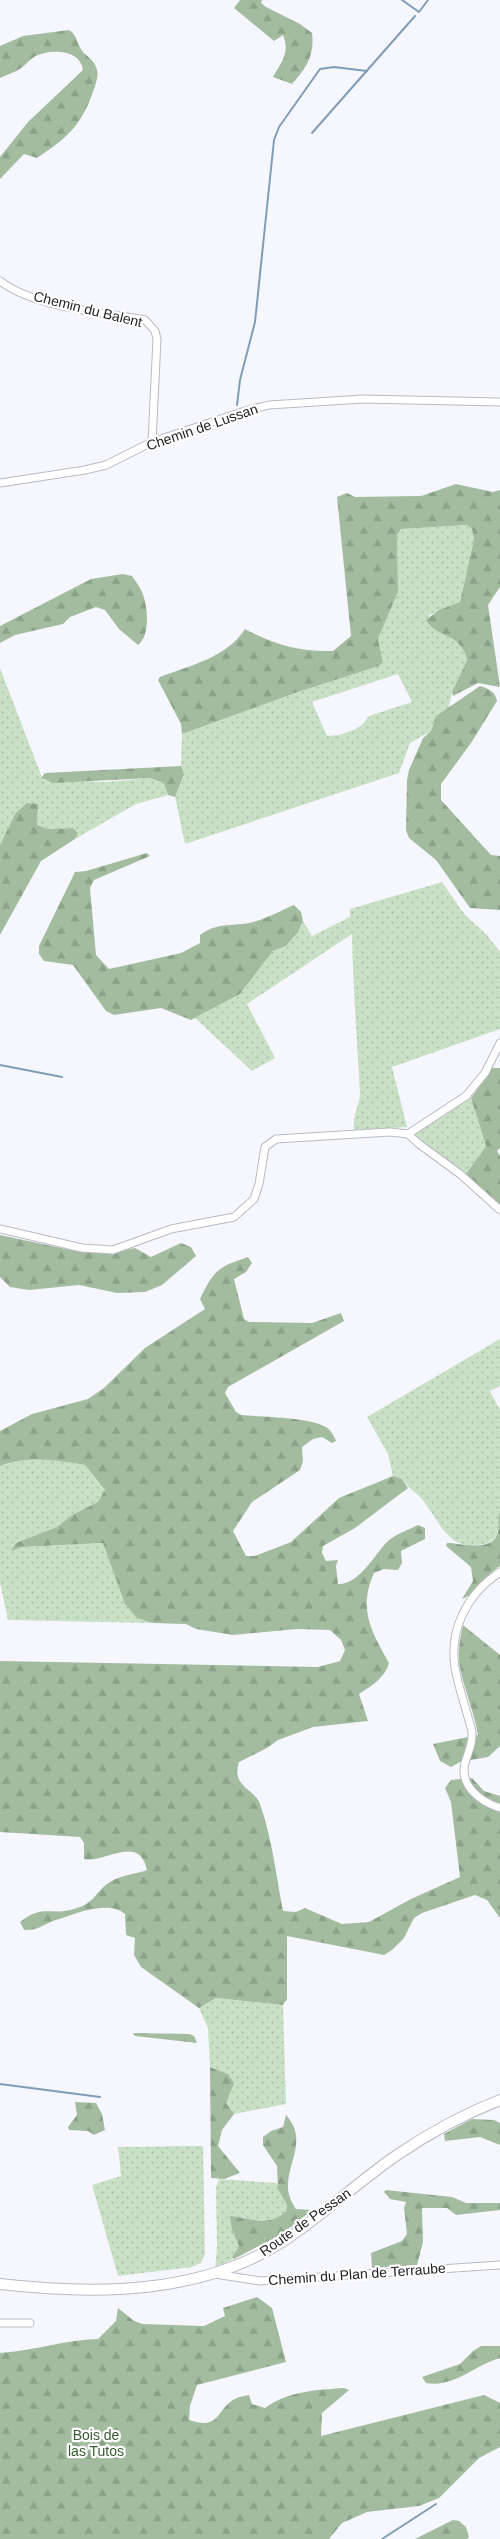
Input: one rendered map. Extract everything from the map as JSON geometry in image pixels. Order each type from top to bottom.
[{"type":"main road","name":"Route de Pessan","points":[[0,2284],[110,2288],[176,2283],[215,2274],[251,2260],[285,2240],[412,2145],[464,2116],[500,2100]]},
{"type":"street","name":"Chemin du Balent","points":[[0,281],[9,288],[38,298],[64,305],[144,320],[151,326],[157,339],[152,442]]},
{"type":"street","name":"Chemin de Lussan","points":[[0,483],[99,466],[152,442],[245,410],[269,405],[363,399],[500,402]]},
{"type":"street","points":[[408,1134],[466,1096],[485,1073],[500,1042]]},
{"type":"street","points":[[0,1229],[82,1248],[113,1250],[157,1233],[222,1220],[239,1214],[254,1199],[259,1184],[265,1147],[276,1139],[390,1132],[408,1134],[460,1174],[500,1210]]},
{"type":"street","points":[[500,1572],[468,1602],[459,1621],[455,1644],[455,1669],[473,1741],[464,1765],[465,1775],[473,1792],[480,1800],[500,1808]]},
{"type":"street","name":"Chemin du Plan de Terraube","points":[[215,2274],[260,2281],[500,2265]]},
{"type":"street","points":[[0,2323],[30,2322]]},
{"type":"green space","points":[[240,0],[262,0],[261,3],[266,7],[300,24],[312,33],[311,55],[292,84],[273,77],[285,52],[286,47],[283,35],[274,41],[234,8]]},
{"type":"green space","points":[[69,30],[74,34],[79,46],[93,62],[97,70],[98,75],[88,104],[78,123],[57,144],[37,158],[24,154],[0,179],[0,157],[28,122],[83,70],[81,63],[70,54],[55,52],[40,54],[20,69],[0,78],[0,46],[23,36]]},
{"type":"green space","points":[[456,484],[493,492],[500,490],[500,587],[488,605],[500,687],[478,683],[453,696],[452,692],[467,660],[463,650],[454,639],[436,630],[426,620],[439,610],[460,602],[474,539],[472,529],[467,525],[401,529],[397,535],[398,592],[378,639],[383,662],[379,666],[295,693],[182,734],[181,724],[158,680],[160,677],[218,654],[237,639],[245,629],[277,643],[298,649],[321,651],[333,651],[351,636],[337,497],[347,493],[355,497],[421,496]]},
{"type":"green space","points":[[467,525],[472,529],[474,539],[460,602],[429,615],[429,625],[448,635],[457,643],[467,660],[452,692],[449,707],[436,716],[431,731],[410,743],[399,773],[185,844],[175,797],[184,776],[181,766],[182,734],[295,693],[379,666],[383,662],[378,639],[398,592],[397,535],[401,529]],"holes":[[[398,674],[412,702],[369,716],[356,729],[339,735],[327,736],[312,702]]]},
{"type":"green space","points":[[123,574],[132,576],[140,588],[147,611],[147,627],[142,641],[138,645],[119,629],[105,610],[96,607],[70,617],[63,624],[15,635],[0,643],[0,626],[91,579]]},
{"type":"green space","points":[[0,668],[43,780],[105,782],[150,778],[165,783],[168,795],[136,804],[75,839],[78,833],[73,828],[48,829],[36,825],[38,815],[15,814],[0,845]]},
{"type":"green space","points":[[480,686],[491,691],[497,701],[471,743],[441,784],[441,800],[491,855],[500,856],[500,910],[470,908],[436,860],[409,838],[406,830],[407,780],[409,770],[423,738],[431,731],[436,716]]},
{"type":"green space","points":[[181,766],[184,775],[175,797],[168,795],[164,783],[150,778],[53,783],[41,778],[45,773]]},
{"type":"green space","points":[[27,803],[38,804],[37,825],[48,829],[73,828],[78,833],[75,839],[41,861],[0,935],[0,845],[15,814]]},
{"type":"green space","points":[[147,853],[150,856],[94,880],[90,888],[96,955],[109,969],[181,953],[200,943],[200,935],[212,928],[255,922],[294,905],[301,912],[303,921],[298,932],[286,946],[273,951],[240,994],[191,1020],[161,1008],[114,1015],[106,1011],[73,965],[44,961],[39,954],[39,946],[75,872],[86,871]]},
{"type":"green space","points":[[442,882],[465,915],[487,935],[500,952],[500,1029],[392,1067],[407,1127],[354,1130],[354,1119],[360,1093],[352,934],[247,1004],[275,1058],[252,1071],[195,1018],[240,994],[273,951],[286,946],[298,932],[303,921],[312,936],[350,917],[350,909]]},
{"type":"green space","points":[[492,1068],[500,1068],[500,1148],[497,1151],[500,1156],[500,1205],[466,1174],[486,1146],[471,1098]]},
{"type":"green space","points":[[471,1098],[486,1146],[466,1174],[419,1140],[415,1133]]},
{"type":"green space","points":[[0,1235],[80,1252],[111,1253],[135,1248],[151,1257],[181,1243],[191,1247],[196,1256],[162,1285],[145,1292],[117,1293],[79,1285],[29,1290],[10,1287],[0,1277]]},
{"type":"green space","points":[[248,1257],[252,1263],[246,1272],[234,1279],[244,1319],[249,1322],[312,1323],[341,1313],[344,1321],[228,1387],[225,1393],[236,1412],[241,1415],[295,1419],[316,1423],[328,1428],[336,1441],[332,1443],[322,1437],[313,1439],[302,1447],[303,1461],[300,1470],[252,1502],[233,1531],[246,1556],[255,1556],[291,1542],[339,1498],[393,1476],[402,1479],[408,1488],[355,1528],[323,1546],[322,1553],[326,1561],[338,1560],[336,1566],[338,1584],[353,1580],[359,1575],[387,1542],[394,1537],[418,1525],[425,1528],[425,1539],[401,1551],[402,1563],[398,1570],[384,1569],[374,1573],[369,1586],[367,1609],[369,1620],[389,1663],[381,1677],[359,1694],[368,1721],[313,1727],[278,1740],[267,1748],[239,1762],[238,1777],[257,1799],[264,1817],[271,1843],[283,1911],[296,1912],[305,1908],[342,1924],[369,1922],[411,1899],[460,1877],[451,1802],[445,1788],[451,1780],[472,1778],[484,1791],[500,1796],[500,1918],[487,1900],[475,1895],[422,1913],[414,1918],[404,1938],[384,1955],[287,1936],[287,1999],[283,2005],[216,1998],[199,2008],[141,1967],[134,1955],[135,1938],[126,1935],[125,1914],[118,1910],[100,1908],[80,1912],[36,1929],[24,1930],[20,1922],[35,1913],[66,1911],[81,1907],[112,1881],[147,1870],[143,1859],[137,1853],[120,1853],[101,1858],[84,1859],[84,1843],[80,1837],[0,1832],[0,1661],[318,1667],[340,1661],[345,1650],[341,1640],[330,1630],[297,1629],[233,1635],[196,1629],[186,1624],[152,1623],[137,1618],[125,1604],[103,1543],[22,1547],[11,1551],[16,1543],[57,1527],[72,1515],[98,1502],[105,1490],[85,1465],[53,1460],[21,1460],[0,1466],[0,1431],[32,1414],[88,1399],[104,1388],[145,1348],[205,1309],[200,1299],[209,1282],[218,1271],[223,1267]]},
{"type":"green space","points":[[500,1339],[500,1386],[490,1391],[500,1410],[500,1512],[497,1535],[486,1544],[466,1545],[456,1542],[449,1536],[418,1495],[402,1479],[393,1476],[388,1454],[367,1417]]},
{"type":"green space","points":[[25,1459],[57,1460],[85,1465],[105,1490],[99,1502],[72,1515],[57,1527],[17,1543],[12,1550],[22,1547],[104,1543],[137,1618],[152,1623],[8,1620],[0,1583],[0,1466]]},
{"type":"green space","points":[[500,1512],[500,1566],[473,1593],[462,1599],[473,1581],[471,1567],[446,1546],[447,1543],[482,1545],[488,1543],[497,1535]]},
{"type":"green space","points":[[463,1625],[500,1655],[500,1746],[488,1757],[460,1762],[451,1767],[440,1761],[433,1744],[478,1735],[459,1663],[459,1646]]},
{"type":"green space","points":[[216,1998],[283,2005],[286,2104],[234,2114],[225,2103],[228,2095],[228,2074],[210,2067],[208,2028],[199,2008]]},
{"type":"green space","points":[[133,2033],[189,2034],[194,2036],[197,2043],[135,2036]]},
{"type":"green space","points":[[210,2067],[228,2074],[234,2083],[226,2103],[234,2114],[222,2130],[218,2146],[240,2173],[224,2179],[211,2178]]},
{"type":"green space","points":[[75,2102],[96,2103],[102,2114],[105,2130],[94,2135],[88,2131],[69,2130],[68,2127],[77,2115]]},
{"type":"green space","points":[[286,2115],[294,2127],[296,2138],[289,2173],[290,2197],[296,2209],[312,2210],[282,2234],[234,2259],[232,2257],[239,2246],[232,2230],[230,2216],[266,2221],[286,2211],[287,2205],[278,2189],[277,2166],[263,2145],[263,2137],[271,2131],[283,2127]]},
{"type":"green space","points":[[472,2119],[494,2120],[500,2123],[500,2145],[480,2137],[445,2141],[444,2134]]},
{"type":"green space","points":[[203,2146],[205,2254],[201,2263],[192,2267],[118,2276],[92,2185],[121,2176],[118,2147]]},
{"type":"green space","points":[[219,2179],[277,2183],[287,2205],[286,2211],[270,2220],[260,2221],[242,2217],[232,2230],[239,2246],[232,2257],[234,2259],[215,2267],[217,2248],[216,2188]]},
{"type":"green space","points":[[386,2190],[452,2197],[466,2203],[500,2203],[500,2210],[456,2215],[447,2208],[422,2208],[423,2242],[417,2265],[372,2268],[371,2253],[402,2241],[407,2234],[404,2208],[406,2202],[390,2199],[384,2192]]},
{"type":"green space","name":"Bois de las Tutos","points":[[257,2297],[272,2308],[286,2362],[197,2385],[190,2406],[189,2420],[199,2423],[212,2421],[233,2400],[249,2395],[252,2404],[265,2408],[283,2398],[303,2392],[344,2388],[349,2390],[322,2413],[321,2436],[484,2395],[500,2403],[500,2447],[479,2458],[439,2498],[419,2506],[367,2512],[342,2523],[329,2539],[0,2539],[0,2353],[73,2341],[98,2339],[116,2321],[118,2308],[134,2321],[143,2324],[204,2326],[225,2316],[223,2308]]},
{"type":"green space","points":[[481,2346],[500,2346],[500,2358],[446,2382],[426,2383],[422,2377],[460,2364]]},
{"type":"green space","points":[[453,2520],[459,2521],[466,2527],[469,2537],[467,2539],[415,2539]]},
{"type":"waterway","points":[[402,0],[419,12],[428,0]]},
{"type":"waterway","points":[[312,133],[415,16]]},
{"type":"waterway","points":[[237,405],[240,380],[255,322],[274,140],[279,127],[320,69],[334,67],[367,71]]},
{"type":"waterway","points":[[0,1065],[62,1077]]},
{"type":"waterway","points":[[0,2084],[100,2097]]},
{"type":"waterway","points":[[382,2539],[436,2504]]}]
